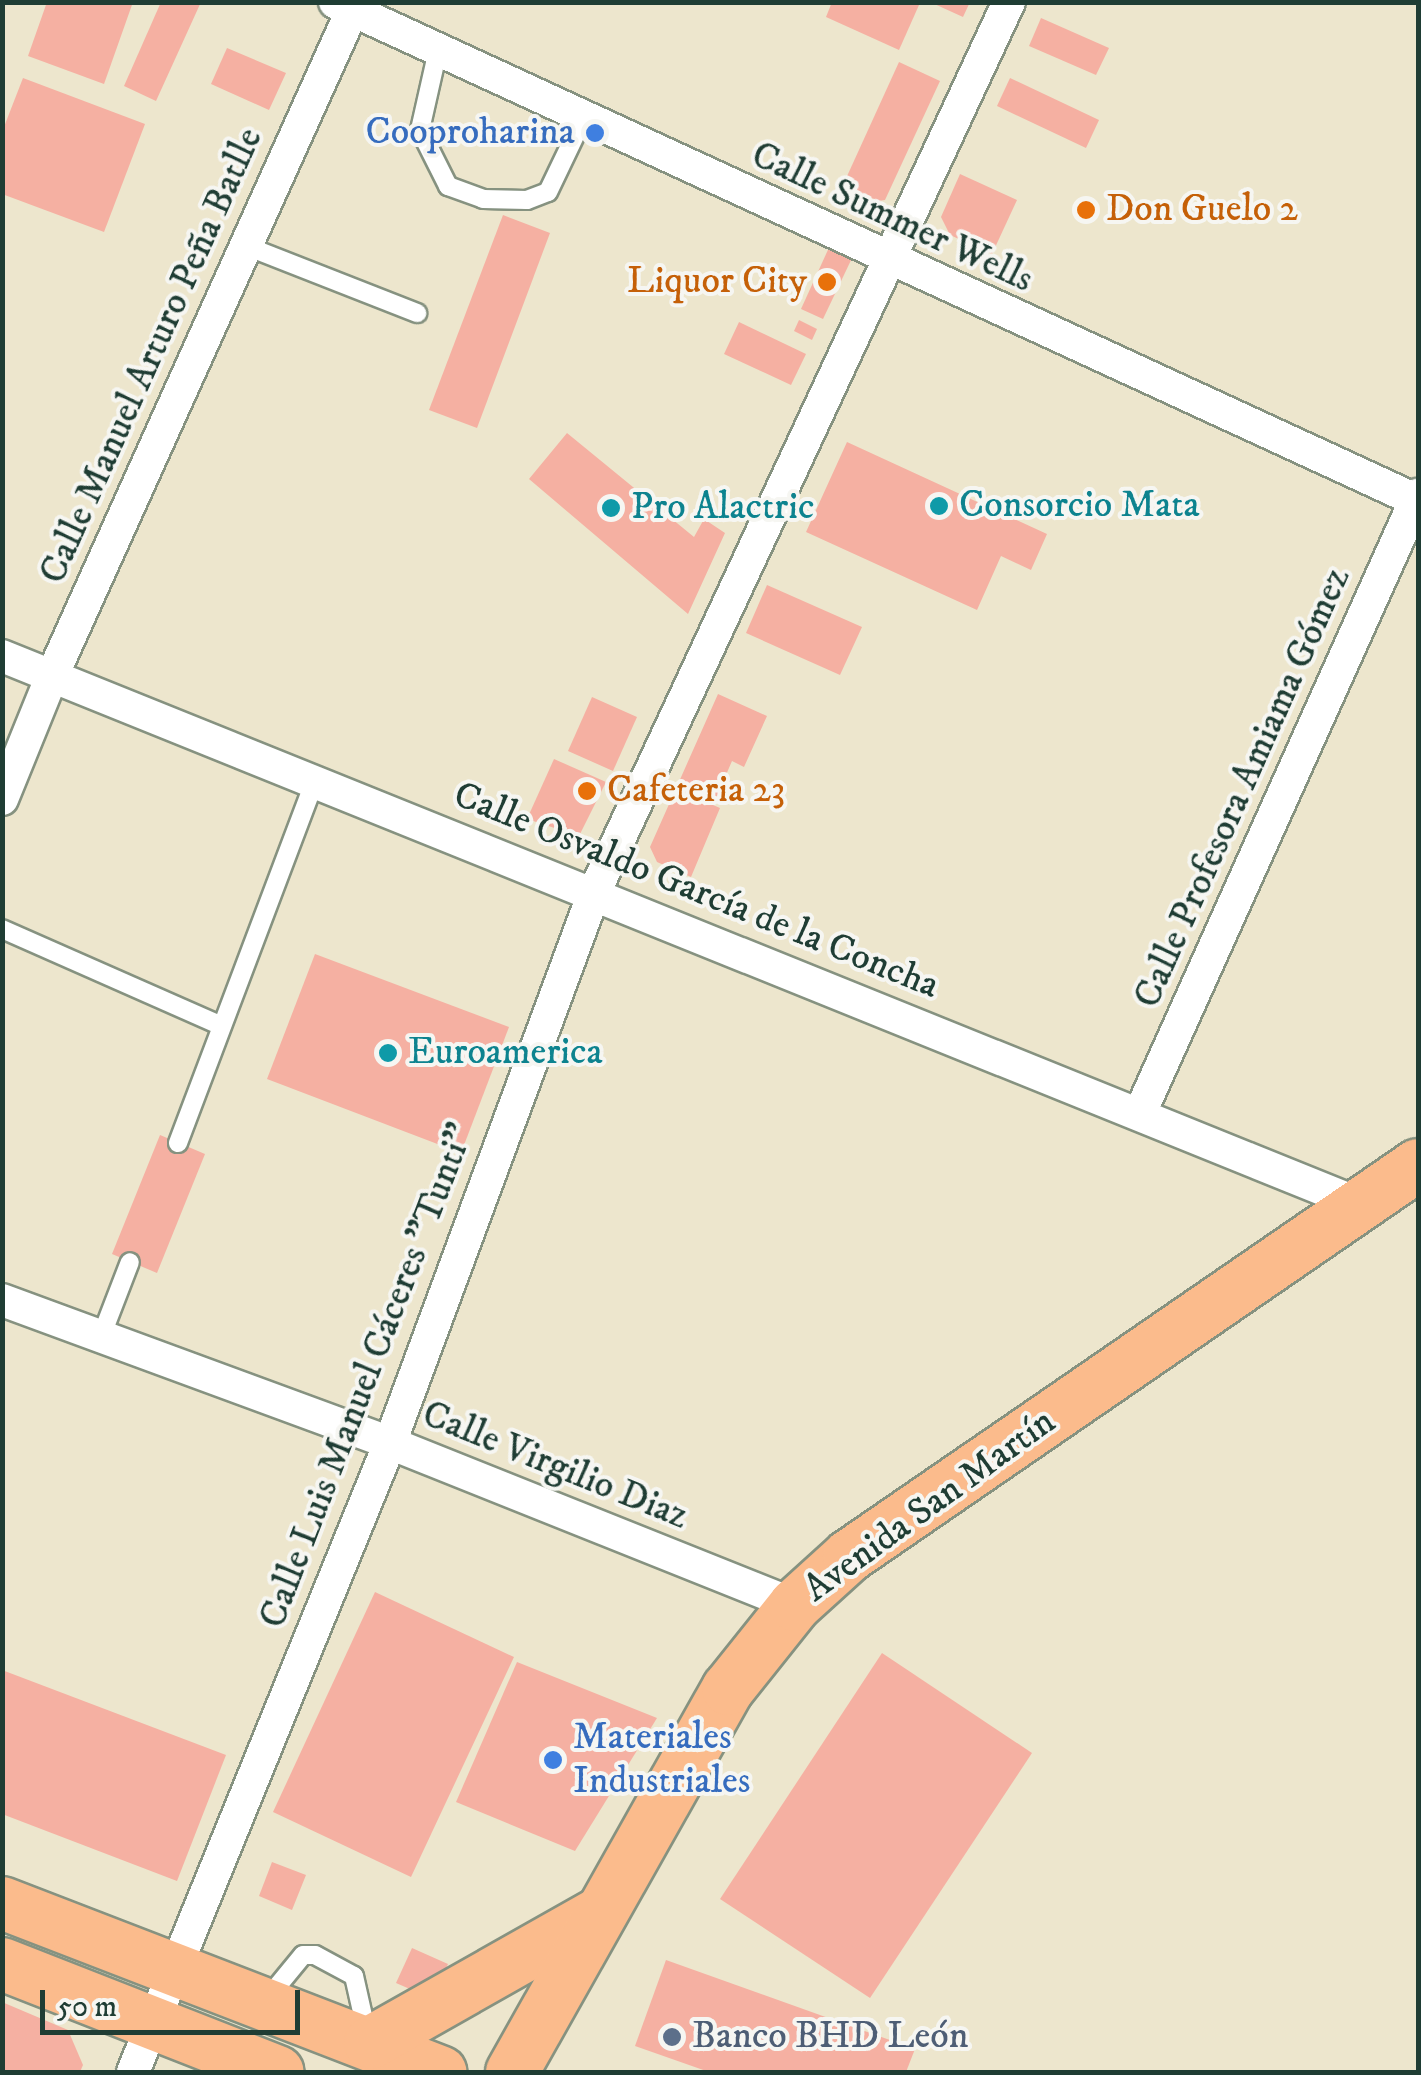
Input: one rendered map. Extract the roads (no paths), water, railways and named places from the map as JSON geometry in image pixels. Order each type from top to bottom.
[{"type":"main road","name":"Avenida San Martín","points":[[512,2072],[728,1689],[795,1605],[849,1556],[1418,1164]]},
{"type":"main road","points":[[2,1903],[174,1970],[266,2000],[441,2072]]},
{"type":"main road","points":[[370,2043],[602,1912]]},
{"type":"main road","points":[[2,1964],[278,2072]]},
{"type":"street","name":"Calle Luis Manuel Cáceres \"Tunti\"","points":[[133,2072],[390,1443],[594,893],[892,264],[1009,2]]},
{"type":"street","name":"Calle Summer Wells","points":[[348,5],[892,264],[1418,499]]},
{"type":"street","name":"Calle Manuel Arturo Peña Batlle","points":[[2,799],[52,676],[246,246],[348,5]]},
{"type":"street","name":"Calle Profesora Amiama Gómez","points":[[1140,1114],[1418,499]]},
{"type":"street","name":"Calle Osvaldo García de la Concha","points":[[2,656],[1358,1204]]},
{"type":"street","name":"Calle Virgilio Diaz","points":[[2,1300],[390,1443],[795,1605]]},
{"type":"lane","points":[[438,50],[420,130],[448,186],[483,199],[526,200],[548,192],[583,118]]},
{"type":"lane","points":[[246,246],[417,314]]},
{"type":"lane","points":[[178,1143],[314,781]]},
{"type":"lane","points":[[2,930],[222,1026]]},
{"type":"lane","points":[[101,1336],[130,1262]]},
{"type":"place","name":"Cooproharina","points":[[595,133]]},
{"type":"place","name":"Don Guelo 2","points":[[1086,210]]},
{"type":"place","name":"Liquor City","points":[[827,282]]},
{"type":"place","name":"Consorcio Mata","points":[[939,506]]},
{"type":"place","name":"Pro Alactric","points":[[611,508]]},
{"type":"place","name":"Cafeteria 23","points":[[587,791]]},
{"type":"place","name":"Euroamerica","points":[[388,1053]]},
{"type":"place","name":"Materiales Industriales","points":[[553,1760]]},
{"type":"place","name":"Banco BHD León","points":[[672,2037]]}]
